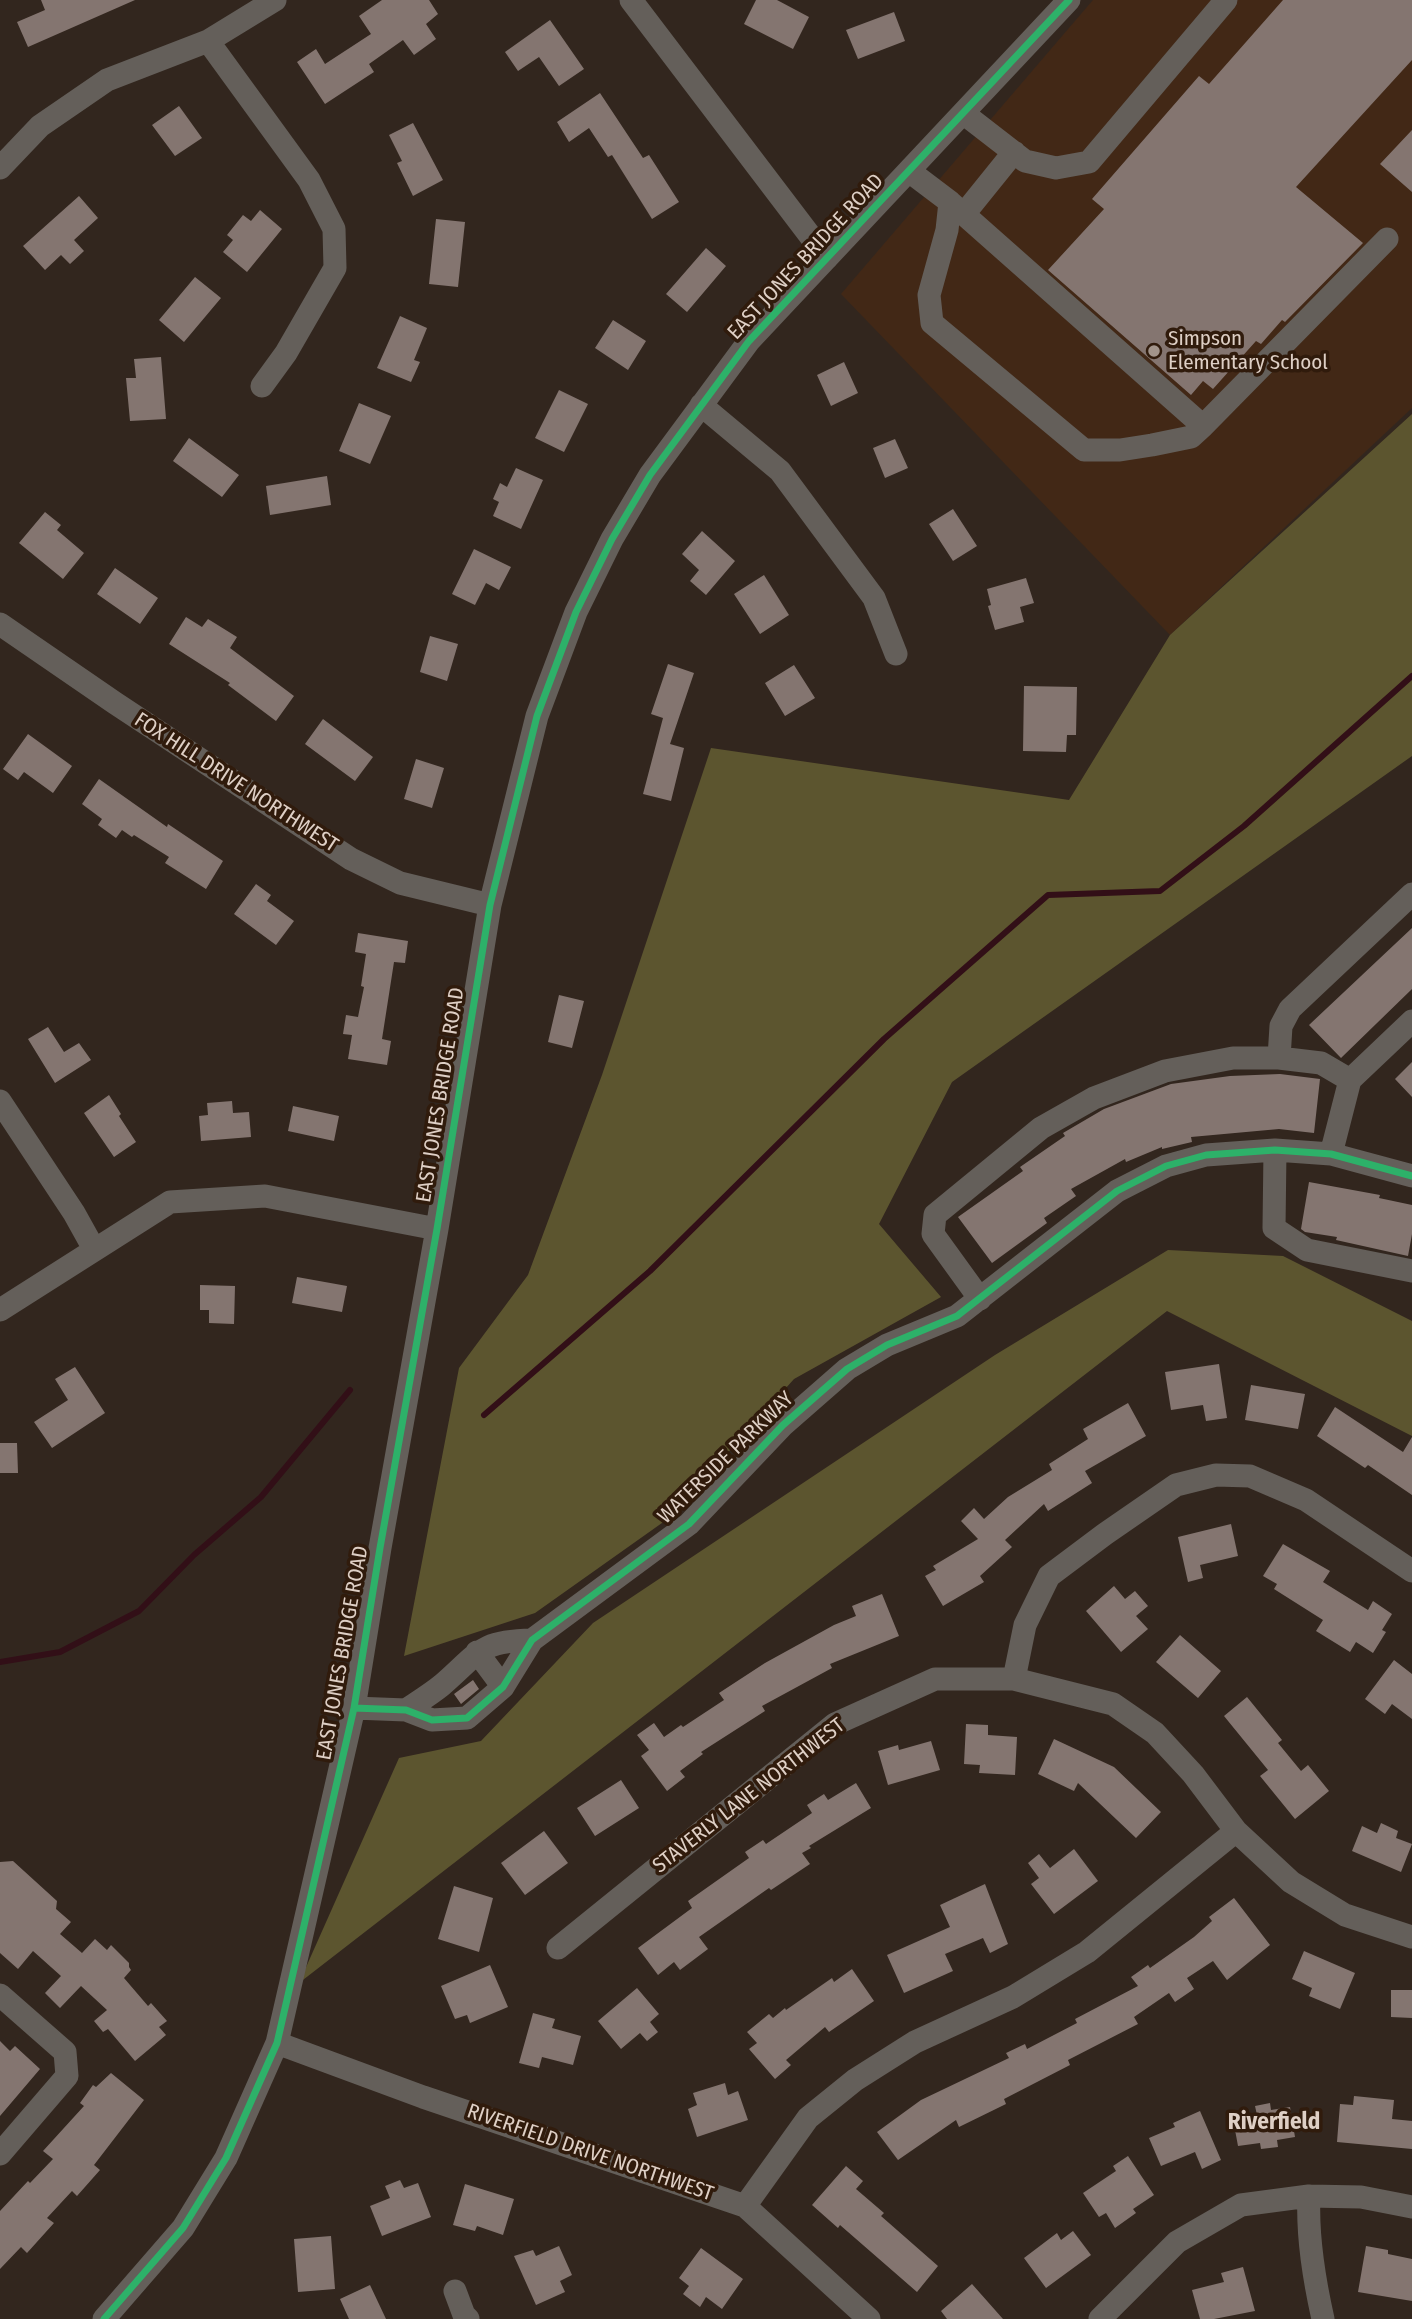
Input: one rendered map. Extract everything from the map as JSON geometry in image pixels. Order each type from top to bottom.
[{"type":"street","points":[[0,167],[40,126],[107,80],[208,41],[275,0]]},
{"type":"street","points":[[631,0],[827,258]]},
{"type":"street","name":"EAST JONES BRIDGE ROAD","points":[[104,2319],[183,2228],[226,2158],[277,2043],[354,1708],[438,1229],[490,905],[537,716],[576,612],[612,539],[650,475],[750,341],[1069,0]]},
{"type":"street","points":[[963,113],[1026,161],[1056,168],[1089,162],[1226,0]]},
{"type":"street","points":[[208,41],[309,180],[334,229],[335,268],[286,353],[261,386]]},
{"type":"street","points":[[1014,152],[957,208],[947,230],[929,295],[932,323],[1084,450],[1120,450],[1191,437],[1387,239]]},
{"type":"street","points":[[909,171],[957,208],[1203,426]]},
{"type":"street","points":[[701,405],[780,471],[874,598],[896,653]]},
{"type":"street","name":"FOX HILL DRIVE NORTHWEST","points":[[0,624],[126,711],[351,859],[400,883],[490,905]]},
{"type":"street","points":[[1279,1058],[1280,1026],[1290,1009],[1412,894]]},
{"type":"street","points":[[1331,1154],[1350,1080],[1412,1021]]},
{"type":"street","points":[[980,1298],[933,1234],[935,1215],[1041,1128],[1094,1098],[1165,1071],[1233,1058],[1279,1058],[1321,1063],[1350,1080]]},
{"type":"street","points":[[0,1101],[74,1213],[94,1249]]},
{"type":"street","points":[[1275,1150],[1274,1228],[1307,1250],[1412,1270]]},
{"type":"street","name":"WATERSIDE PARKWAY","points":[[354,1708],[406,1710],[432,1720],[467,1718],[503,1687],[532,1640],[689,1524],[783,1425],[847,1369],[887,1345],[957,1315],[1117,1191],[1166,1166],[1206,1155],[1275,1150],[1331,1154],[1412,1176]]},
{"type":"street","points":[[0,1310],[170,1202],[265,1196],[438,1229]]},
{"type":"street","points":[[1014,1679],[1025,1625],[1049,1576],[1176,1485],[1216,1475],[1251,1476],[1306,1500],[1412,1571]]},
{"type":"street","points":[[406,1710],[441,1686],[477,1652],[506,1640],[532,1640]]},
{"type":"street","points":[[477,1652],[503,1687]]},
{"type":"street","name":"STAVERLY LANE NORTHWEST","points":[[558,1948],[835,1724],[935,1679],[1014,1679],[1113,1704],[1155,1732],[1193,1774],[1236,1831],[1291,1882],[1345,1915],[1412,1937]]},
{"type":"street","points":[[745,2206],[808,2118],[855,2080],[915,2042],[1013,1997],[1087,1952],[1236,1831]]},
{"type":"street","points":[[0,1996],[65,2052],[68,2076],[0,2154]]},
{"type":"street","name":"RIVERFIELD DRIVE NORTHWEST","points":[[277,2043],[423,2097],[745,2206],[869,2319]]},
{"type":"street","points":[[1310,2196],[1308,2220],[1315,2283],[1323,2319]]},
{"type":"street","points":[[1100,2319],[1177,2242],[1241,2205],[1310,2196],[1361,2197],[1412,2207]]},
{"type":"street","points":[[456,2291],[464,2315],[468,2319]]},
{"type":"shaded area","name":"Simpson Elementary School","points":[[1093,0],[1412,0],[1412,408],[1170,635],[841,294]]},
{"type":"shaded area","points":[[1412,414],[1412,756],[952,1082],[879,1224],[941,1297],[794,1379],[669,1518],[535,1613],[404,1656],[459,1368],[528,1275],[602,1075],[711,748],[1069,800],[1170,635]]},
{"type":"shaded area","points":[[1168,1250],[1283,1256],[1412,1321],[1412,1436],[1167,1311],[299,1983],[399,1758],[481,1741],[593,1623],[995,1355]]},
{"type":"building","points":[[41,0],[135,0],[28,47],[17,22],[45,10]]},
{"type":"building","points":[[382,0],[429,0],[438,14],[426,24],[436,39],[414,55],[403,40],[369,64],[374,72],[325,104],[297,62],[316,49],[325,64],[371,34],[359,16]]},
{"type":"building","points":[[756,0],[777,0],[809,17],[793,49],[744,24]]},
{"type":"building","points":[[1283,0],[1412,0],[1412,60],[1296,187],[1363,243],[1285,322],[1282,320],[1261,344],[1256,341],[1213,389],[1203,381],[1191,395],[1048,270],[1104,209],[1092,199],[1199,76],[1209,84]]},
{"type":"building","points":[[894,12],[905,41],[858,59],[846,30]]},
{"type":"building","points":[[550,20],[584,69],[559,86],[539,57],[518,71],[505,52]]},
{"type":"building","points":[[600,93],[643,158],[649,155],[679,202],[652,219],[612,155],[608,157],[589,128],[569,142],[557,122]]},
{"type":"building","points":[[179,106],[202,138],[175,156],[152,125]]},
{"type":"building","points":[[413,123],[443,180],[413,196],[397,163],[402,161],[389,135]]},
{"type":"building","points":[[1412,130],[1412,192],[1380,164]]},
{"type":"building","points":[[79,196],[98,218],[74,240],[84,251],[70,264],[61,255],[45,270],[23,246]]},
{"type":"building","points":[[260,210],[282,229],[247,272],[223,252],[233,240],[227,235],[243,215],[251,221]]},
{"type":"building","points":[[436,219],[465,222],[458,287],[429,284]]},
{"type":"building","points":[[706,248],[726,266],[687,312],[666,294]]},
{"type":"building","points":[[195,277],[221,298],[184,342],[159,320]]},
{"type":"building","points":[[400,316],[427,328],[414,360],[420,362],[411,382],[377,368]]},
{"type":"building","points":[[613,320],[646,341],[628,370],[595,348]]},
{"type":"building","points":[[161,357],[166,419],[130,421],[126,378],[136,378],[134,359]]},
{"type":"building","points":[[844,362],[858,393],[831,406],[817,375]]},
{"type":"building","points":[[559,390],[588,404],[564,452],[535,438]]},
{"type":"building","points":[[359,403],[391,416],[370,464],[339,451]]},
{"type":"building","points":[[189,438],[239,475],[222,497],[173,461]]},
{"type":"building","points":[[895,439],[908,468],[885,478],[873,448]]},
{"type":"building","points":[[516,468],[543,480],[521,529],[493,516],[499,502],[493,499],[500,483],[507,487]]},
{"type":"building","points":[[327,476],[331,505],[270,515],[266,486]]},
{"type":"building","points":[[953,509],[977,546],[953,561],[929,524]]},
{"type":"building","points":[[45,512],[61,525],[57,530],[84,553],[63,579],[19,543]]},
{"type":"building","points":[[702,531],[735,561],[706,595],[690,581],[699,570],[682,554]]},
{"type":"building","points":[[474,549],[511,567],[499,590],[486,583],[475,605],[452,594]]},
{"type":"building","points":[[115,568],[158,598],[140,624],[97,594]]},
{"type":"building","points":[[764,575],[789,615],[760,634],[734,594]]},
{"type":"building","points":[[1026,578],[1034,603],[1020,607],[1024,622],[995,630],[988,606],[991,605],[987,589]]},
{"type":"building","points":[[186,617],[202,627],[208,619],[237,637],[230,648],[294,696],[276,721],[228,685],[230,683],[169,644]]},
{"type":"building","points":[[430,636],[458,644],[447,681],[420,672]]},
{"type":"building","points":[[668,664],[694,673],[670,744],[684,748],[671,801],[643,794],[663,718],[651,714]]},
{"type":"building","points":[[794,665],[815,698],[785,716],[765,683]]},
{"type":"building","points":[[1024,686],[1077,687],[1076,735],[1067,735],[1066,752],[1023,751]]},
{"type":"building","points":[[323,719],[373,757],[355,781],[305,744]]},
{"type":"building","points":[[28,734],[72,766],[53,793],[24,772],[18,780],[3,769]]},
{"type":"building","points":[[416,759],[444,768],[432,808],[404,799]]},
{"type":"building","points":[[99,779],[167,827],[168,824],[223,861],[206,889],[165,863],[169,857],[134,835],[132,837],[122,830],[116,838],[98,825],[102,819],[82,804]]},
{"type":"building","points":[[256,884],[271,895],[267,901],[294,921],[276,945],[234,914]]},
{"type":"building","points":[[1412,928],[1412,989],[1341,1058],[1309,1025]]},
{"type":"building","points":[[358,933],[408,941],[405,963],[394,962],[382,1039],[391,1041],[387,1065],[348,1059],[352,1035],[343,1034],[346,1015],[358,1017],[364,987],[361,986],[366,954],[355,952]]},
{"type":"building","points":[[559,995],[584,1001],[572,1048],[548,1042]]},
{"type":"building","points":[[48,1027],[64,1052],[79,1043],[91,1060],[55,1083],[28,1039]]},
{"type":"building","points":[[1412,1062],[1412,1097],[1395,1079]]},
{"type":"building","points":[[1280,1074],[1320,1079],[1314,1133],[1279,1129],[1191,1137],[1192,1142],[1162,1147],[1126,1162],[1125,1159],[1071,1189],[1076,1196],[1044,1218],[1047,1223],[992,1263],[958,1217],[1023,1171],[1020,1167],[1065,1136],[1063,1133],[1104,1109],[1171,1084],[1230,1076]]},
{"type":"building","points":[[109,1095],[136,1142],[114,1157],[84,1113]]},
{"type":"building","points":[[232,1101],[233,1113],[249,1112],[251,1137],[201,1141],[199,1116],[208,1115],[207,1103]]},
{"type":"building","points":[[293,1106],[339,1116],[334,1141],[288,1131]]},
{"type":"building","points":[[1309,1182],[1380,1195],[1379,1198],[1412,1205],[1412,1234],[1408,1256],[1336,1240],[1337,1237],[1305,1232],[1301,1229]]},
{"type":"building","points":[[297,1277],[347,1286],[342,1312],[292,1303]]},
{"type":"building","points":[[200,1285],[235,1286],[234,1324],[209,1323],[209,1310],[200,1310]]},
{"type":"building","points":[[1219,1364],[1227,1418],[1206,1421],[1203,1405],[1171,1410],[1165,1372]]},
{"type":"building","points":[[75,1367],[105,1413],[52,1448],[34,1422],[68,1400],[55,1379]]},
{"type":"building","points":[[1251,1385],[1305,1394],[1298,1429],[1245,1420]]},
{"type":"building","points":[[1128,1403],[1146,1436],[1085,1471],[1092,1483],[1048,1511],[1044,1504],[1005,1540],[1012,1547],[980,1576],[984,1582],[943,1606],[925,1576],[936,1570],[933,1566],[978,1539],[961,1521],[974,1508],[984,1519],[1008,1497],[1052,1470],[1049,1464],[1088,1439],[1083,1429]]},
{"type":"building","points":[[1335,1407],[1403,1452],[1412,1437],[1412,1495],[1368,1465],[1365,1468],[1317,1436]]},
{"type":"building","points":[[0,1443],[17,1443],[18,1473],[0,1473]]},
{"type":"building","points":[[1231,1524],[1238,1556],[1200,1565],[1203,1578],[1188,1582],[1178,1537]]},
{"type":"building","points":[[1283,1544],[1330,1571],[1323,1582],[1368,1610],[1373,1601],[1392,1614],[1382,1630],[1386,1632],[1373,1653],[1356,1642],[1350,1652],[1316,1631],[1323,1620],[1274,1589],[1277,1584],[1263,1576]]},
{"type":"building","points":[[1114,1586],[1125,1599],[1135,1591],[1148,1606],[1136,1616],[1148,1629],[1121,1652],[1086,1611]]},
{"type":"building","points":[[882,1594],[899,1636],[830,1664],[832,1668],[762,1706],[765,1711],[701,1752],[703,1754],[680,1771],[685,1777],[667,1791],[641,1756],[649,1750],[637,1735],[654,1723],[664,1737],[681,1725],[683,1727],[724,1700],[719,1693],[765,1663],[856,1616],[852,1606]]},
{"type":"building","points":[[1180,1635],[1221,1671],[1198,1698],[1156,1662]]},
{"type":"building","points":[[1394,1660],[1412,1674],[1412,1719],[1392,1704],[1385,1714],[1365,1699]]},
{"type":"building","points":[[473,1680],[479,1689],[461,1704],[454,1694]]},
{"type":"building","points":[[1247,1697],[1282,1740],[1278,1743],[1301,1771],[1308,1765],[1329,1791],[1295,1819],[1260,1776],[1268,1770],[1224,1716]]},
{"type":"building","points":[[966,1724],[988,1725],[988,1735],[1017,1737],[1015,1775],[979,1773],[980,1765],[964,1764]]},
{"type":"building","points":[[1054,1739],[1114,1767],[1161,1812],[1136,1838],[1078,1783],[1074,1791],[1038,1774]]},
{"type":"building","points":[[931,1741],[940,1770],[888,1785],[878,1751],[898,1745],[899,1750]]},
{"type":"building","points":[[621,1780],[639,1808],[595,1836],[577,1808]]},
{"type":"building","points":[[856,1783],[871,1808],[809,1846],[811,1848],[802,1853],[810,1864],[771,1890],[769,1888],[699,1937],[708,1949],[680,1970],[674,1962],[658,1975],[638,1948],[692,1908],[688,1901],[749,1858],[745,1852],[763,1840],[766,1844],[812,1813],[807,1805],[824,1794],[828,1800]]},
{"type":"building","points":[[1381,1823],[1398,1831],[1396,1838],[1412,1844],[1401,1872],[1352,1851],[1362,1826],[1377,1833]]},
{"type":"building","points":[[544,1831],[568,1863],[525,1895],[501,1863]]},
{"type":"building","points":[[1074,1849],[1098,1881],[1054,1914],[1031,1884],[1039,1878],[1028,1863],[1039,1854],[1050,1868]]},
{"type":"building","points":[[13,1861],[57,1901],[56,1909],[71,1922],[60,1934],[82,1953],[95,1939],[107,1950],[111,1945],[129,1963],[131,1970],[124,1978],[148,2006],[151,2003],[167,2021],[159,2027],[166,2035],[135,2061],[108,2029],[103,2032],[94,2021],[107,2010],[81,1986],[60,2008],[45,1993],[61,1976],[33,1951],[18,1969],[0,1953],[0,1862]]},
{"type":"building","points":[[985,1884],[1008,1944],[990,1953],[983,1938],[945,1954],[953,1971],[904,1993],[887,1955],[950,1927],[940,1905]]},
{"type":"building","points":[[454,1886],[493,1898],[479,1952],[438,1939]]},
{"type":"building","points":[[1234,1898],[1270,1945],[1227,1980],[1213,1961],[1187,1978],[1194,1989],[1175,2002],[1169,1993],[1134,2017],[1138,2024],[1068,2060],[1070,2065],[1004,2099],[1006,2104],[959,2127],[956,2120],[898,2160],[877,2132],[921,2100],[1009,2058],[1006,2053],[1025,2044],[1027,2049],[1077,2023],[1075,2019],[1138,1986],[1131,1977],[1148,1965],[1150,1968],[1194,1937],[1212,1921],[1209,1917]]},
{"type":"building","points":[[1304,1951],[1355,1973],[1340,2009],[1309,1996],[1312,1988],[1292,1979]]},
{"type":"building","points":[[490,1965],[508,2007],[470,2023],[467,2015],[455,2019],[441,1986]]},
{"type":"building","points":[[852,1969],[874,2001],[829,2032],[825,2027],[786,2060],[791,2065],[775,2079],[749,2049],[757,2043],[747,2032],[769,2014],[773,2018],[832,1978],[834,1982]]},
{"type":"building","points":[[637,1988],[659,2014],[650,2022],[658,2032],[647,2041],[640,2033],[621,2049],[598,2021]]},
{"type":"building","points":[[1391,1990],[1412,1990],[1412,2018],[1391,2017]]},
{"type":"building","points":[[533,2013],[555,2019],[552,2028],[581,2036],[573,2065],[542,2057],[539,2068],[519,2063]]},
{"type":"building","points":[[0,2041],[10,2051],[15,2046],[40,2069],[0,2116]]},
{"type":"building","points":[[111,2073],[144,2100],[94,2165],[100,2170],[77,2196],[72,2191],[47,2218],[54,2223],[27,2253],[21,2247],[0,2269],[0,2211],[53,2159],[43,2151],[84,2106],[80,2103],[93,2085],[96,2087]]},
{"type":"building","points":[[725,2083],[728,2095],[738,2091],[748,2120],[697,2137],[688,2109],[697,2105],[693,2093]]},
{"type":"building","points":[[1354,2096],[1394,2100],[1392,2119],[1412,2121],[1412,2149],[1337,2142],[1340,2104],[1353,2105]]},
{"type":"building","points":[[1270,2103],[1271,2110],[1290,2107],[1295,2137],[1277,2140],[1278,2147],[1261,2149],[1260,2143],[1238,2146],[1233,2119],[1257,2115],[1255,2106]]},
{"type":"building","points":[[1200,2111],[1221,2160],[1202,2169],[1195,2152],[1161,2166],[1149,2138],[1175,2127],[1173,2123]]},
{"type":"building","points":[[1128,2156],[1154,2195],[1133,2209],[1136,2213],[1115,2228],[1106,2213],[1099,2217],[1083,2193],[1116,2171],[1113,2166]]},
{"type":"building","points":[[846,2166],[863,2181],[856,2189],[884,2213],[881,2216],[938,2266],[917,2292],[840,2225],[838,2228],[812,2205]]},
{"type":"building","points":[[400,2180],[404,2188],[418,2183],[431,2217],[382,2236],[370,2206],[390,2198],[385,2186]]},
{"type":"building","points":[[465,2184],[514,2199],[503,2235],[477,2226],[475,2231],[453,2225]]},
{"type":"building","points":[[1073,2231],[1091,2255],[1046,2288],[1024,2258],[1057,2233],[1061,2240]]},
{"type":"building","points":[[331,2236],[335,2289],[298,2292],[294,2239]]},
{"type":"building","points":[[559,2246],[572,2275],[560,2281],[565,2292],[536,2305],[514,2256],[533,2250],[536,2256]]},
{"type":"building","points":[[1366,2246],[1388,2250],[1388,2254],[1412,2259],[1412,2301],[1358,2292]]},
{"type":"building","points":[[701,2248],[743,2279],[722,2309],[706,2297],[700,2307],[683,2294],[689,2286],[679,2278]]},
{"type":"building","points":[[1243,2267],[1255,2311],[1200,2319],[1192,2290],[1224,2282],[1221,2273]]},
{"type":"building","points":[[972,2284],[1003,2319],[947,2319],[941,2311]]},
{"type":"building","points":[[370,2285],[386,2319],[349,2319],[340,2299]]},
{"type":"waterway","points":[[484,1415],[650,1271],[884,1039],[1048,895],[1160,891],[1244,826],[1412,676]]},
{"type":"waterway","points":[[0,1662],[60,1652],[139,1611],[194,1555],[261,1497],[350,1390]]},
{"type":"cycle path","points":[[104,2319],[183,2228],[226,2158],[277,2043],[354,1708],[490,905],[537,716],[576,612],[612,539],[650,475],[749,341],[1069,0]]},
{"type":"cycle path","points":[[354,1708],[406,1710],[432,1720],[467,1718],[503,1687],[532,1640],[689,1524],[783,1425],[847,1369],[887,1345],[957,1316],[1117,1191],[1166,1166],[1206,1155],[1275,1150],[1331,1154],[1412,1176]]},
{"type":"place","name":"Simpson Elementary School","points":[[1154,351]]},
{"type":"district","name":"Riverfield","points":[[1274,2123]]}]
